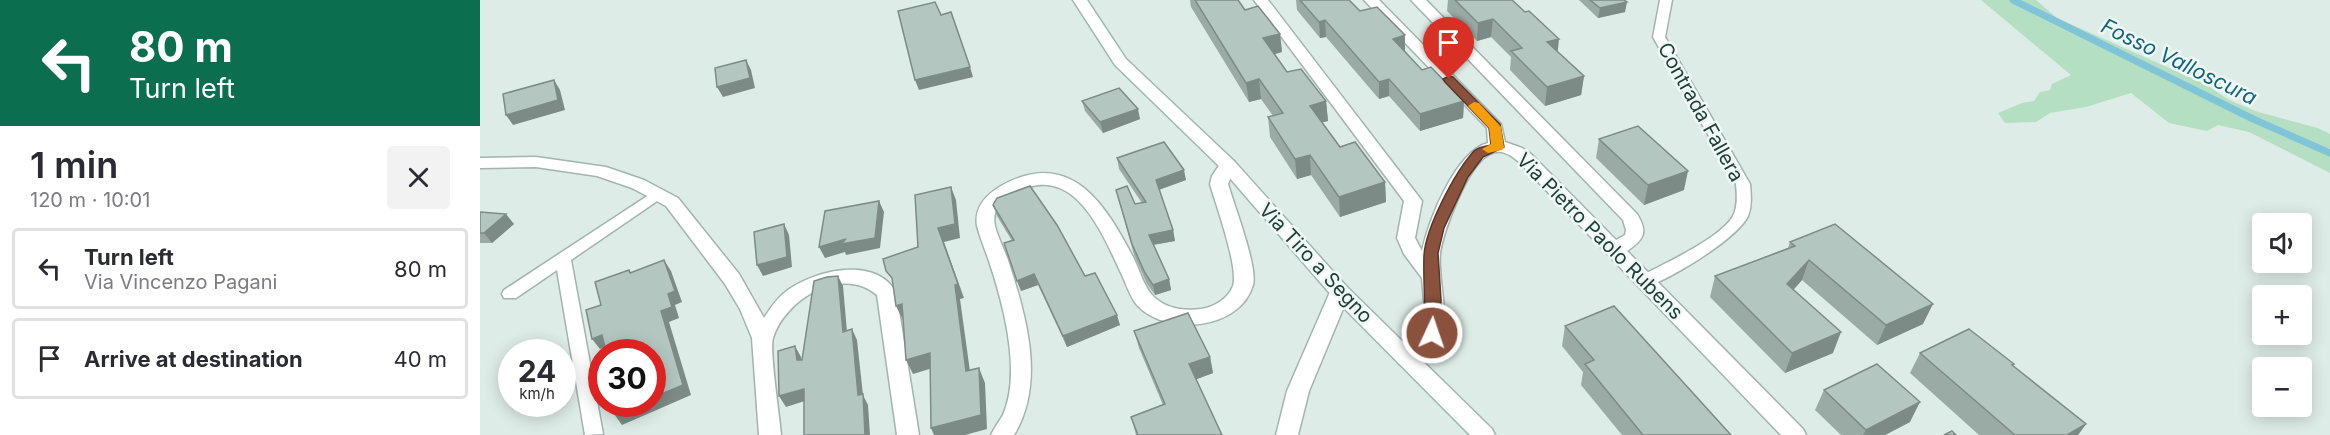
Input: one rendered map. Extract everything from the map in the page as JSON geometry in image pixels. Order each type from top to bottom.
[{"type":"street","name":"Via Tiro a Segno","points":[[1080,0],[1120,62],[1228,165],[1340,292],[1484,435]]},
{"type":"street","points":[[1261,0],[1413,201],[1406,238],[1411,250],[1431,276]]},
{"type":"street","points":[[1371,0],[1495,127],[1497,147]]},
{"type":"street","points":[[1418,0],[1631,218],[1635,230],[1633,238],[1615,250]]},
{"type":"street","name":"Via Pietro Paolo Rubens","points":[[1406,358],[1425,346],[1432,333],[1434,300],[1431,253],[1437,228],[1452,197],[1478,154],[1497,147],[1512,149],[1522,155],[1795,435]]},
{"type":"street","points":[[480,163],[536,162],[600,171],[638,184],[672,202],[732,279],[750,308],[762,338],[770,435]]},
{"type":"street","points":[[1002,435],[1016,414],[1021,351],[1005,280],[986,224],[986,212],[991,204],[1008,189],[1033,181],[1055,180],[1071,185],[1102,219],[1144,300],[1152,309],[1168,316],[1192,318],[1213,313],[1225,307],[1243,288],[1245,275],[1219,184],[1228,165]]},
{"type":"street","points":[[762,338],[778,310],[787,301],[814,285],[852,276],[878,283],[886,292],[888,301],[908,435]]},
{"type":"street","points":[[1287,435],[1298,391],[1340,292]]},
{"type":"lane","name":"Contrada Fallera","points":[[1645,280],[1717,239],[1738,221],[1745,200],[1743,184],[1659,37],[1666,0]]},
{"type":"lane","points":[[510,294],[658,194]]},
{"type":"lane","points":[[563,258],[594,434]]},
{"type":"green space","points":[[1981,0],[2036,0],[2057,18],[2205,84],[2229,100],[2258,112],[2318,128],[2330,134],[2330,173],[2249,132],[2218,125],[2207,131],[2169,123],[2131,93],[2086,107],[2050,113],[2036,122],[2005,123],[1998,113],[2022,103],[2034,101],[2040,92],[2050,90],[2052,84],[2071,75]]},
{"type":"building","points":[[1195,0],[1238,0],[1245,10],[1258,6],[1280,34],[1263,38],[1287,72],[1301,69],[1326,101],[1310,106],[1340,147],[1355,142],[1385,182],[1339,197],[1310,155],[1295,159],[1268,117],[1283,113],[1259,79],[1246,83]]},
{"type":"building","points":[[1300,0],[1349,0],[1360,11],[1377,7],[1405,35],[1393,39],[1422,70],[1431,67],[1464,101],[1420,114],[1389,79],[1379,82],[1325,20],[1319,22]]},
{"type":"building","points":[[1455,0],[1512,0],[1525,12],[1529,11],[1559,39],[1547,42],[1584,76],[1547,87],[1511,51],[1522,48],[1493,19],[1478,23]]},
{"type":"building","points":[[1590,0],[1624,0],[1627,2],[1600,8]]},
{"type":"building","points":[[935,2],[941,15],[951,12],[970,67],[915,80],[898,11]]},
{"type":"building","points":[[746,60],[750,78],[717,87],[715,68]]},
{"type":"building","points":[[554,80],[558,100],[506,115],[503,94]]},
{"type":"building","points":[[1119,88],[1138,109],[1100,122],[1082,101]]},
{"type":"building","points":[[1638,126],[1688,171],[1648,185],[1599,139]]},
{"type":"building","points":[[1164,142],[1184,170],[1156,180],[1173,230],[1149,235],[1169,279],[1153,285],[1132,244],[1116,190],[1127,186],[1135,204],[1146,202],[1117,158]]},
{"type":"building","points":[[1030,186],[1057,225],[1085,276],[1095,273],[1117,315],[1063,336],[1034,274],[1017,281],[1004,243],[1014,240],[993,205],[997,198]]},
{"type":"building","points":[[951,187],[955,224],[938,228],[958,284],[955,285],[966,371],[979,368],[981,415],[931,428],[930,353],[906,360],[902,304],[896,306],[892,278],[886,271],[883,259],[918,247],[915,195]]},
{"type":"building","points":[[879,201],[875,238],[841,244],[846,239],[819,247],[825,211]]},
{"type":"building","points":[[480,212],[506,214],[484,233],[480,233]]},
{"type":"building","points":[[784,224],[787,257],[757,265],[754,232]]},
{"type":"building","points":[[1835,224],[1933,304],[1886,325],[1809,260],[1787,284],[1841,332],[1792,353],[1715,276],[1795,246],[1790,242]]},
{"type":"building","points":[[664,260],[675,291],[668,294],[672,307],[661,311],[683,385],[666,392],[666,339],[603,339],[602,335],[592,339],[586,310],[601,305],[595,282],[629,270],[630,273]]},
{"type":"building","points":[[838,276],[843,332],[852,329],[858,395],[863,394],[865,435],[804,435],[804,389],[779,396],[778,351],[795,346],[797,360],[802,360],[814,281]]},
{"type":"building","points":[[1614,306],[1731,435],[1643,435],[1585,364],[1594,360],[1565,326]]},
{"type":"building","points":[[1188,313],[1210,357],[1189,364],[1222,435],[1138,435],[1131,417],[1165,404],[1134,331]]},
{"type":"building","points":[[1969,329],[2086,424],[2067,435],[2015,435],[1920,353]]},
{"type":"building","points":[[1877,364],[1920,402],[1866,430],[1824,390]]},
{"type":"building","points":[[1952,431],[1956,435],[1944,435]]},
{"type":"waterway","name":"Fosso Valloscura","points":[[2013,0],[2253,119],[2330,153]]},
{"type":"slow traffic","points":[[1474,106],[1495,127],[1497,147],[1488,149]]},
{"type":"route","points":[[1432,333],[1434,300],[1431,253],[1437,228],[1462,177],[1478,154],[1497,147],[1495,127],[1449,79]]}]
